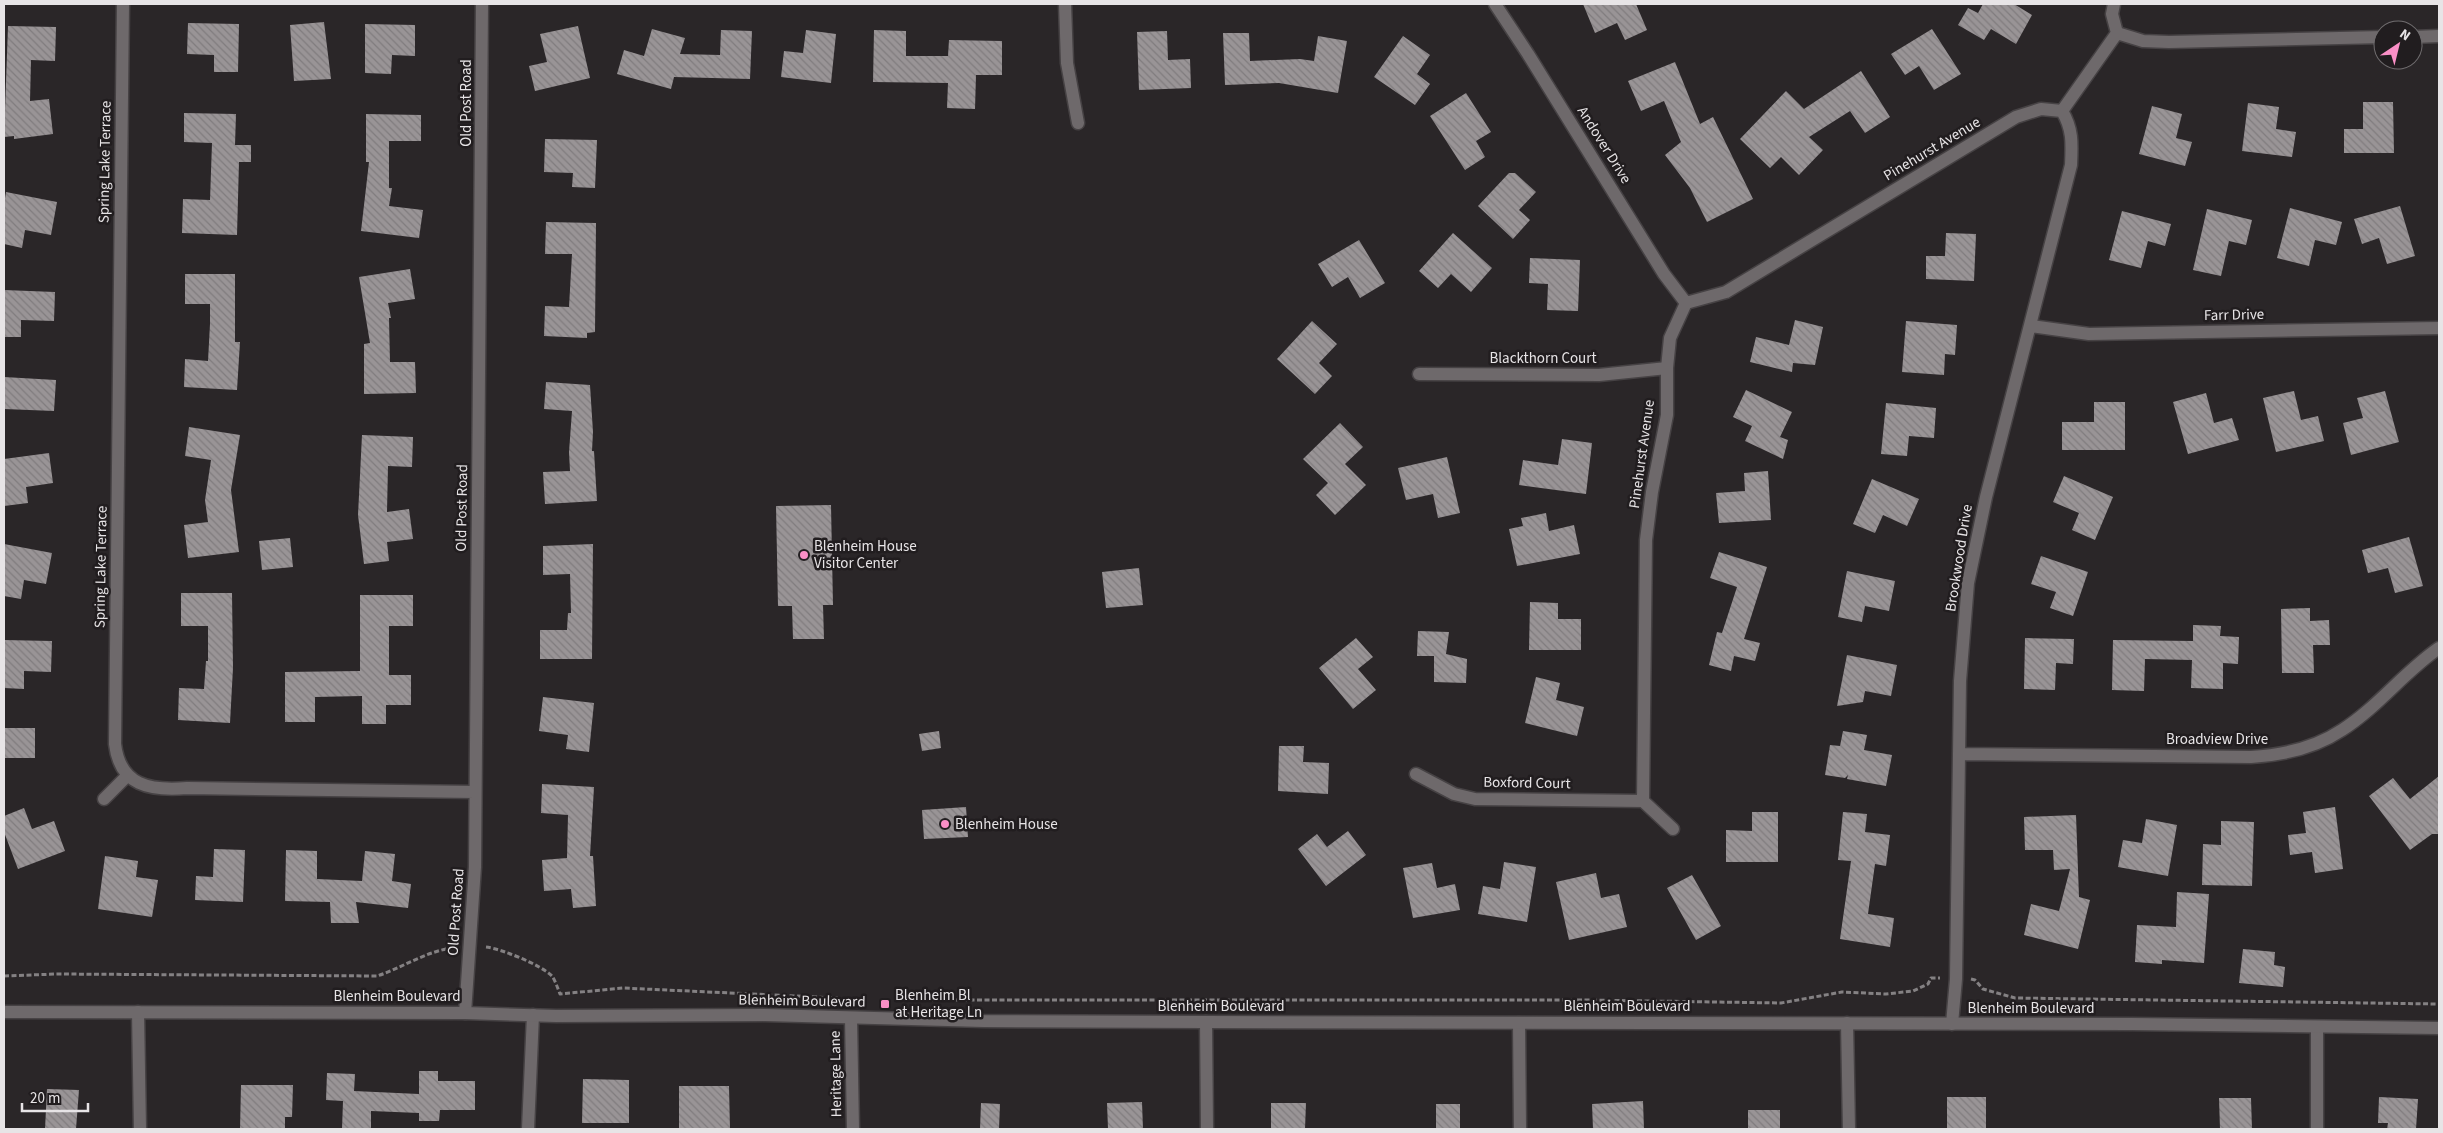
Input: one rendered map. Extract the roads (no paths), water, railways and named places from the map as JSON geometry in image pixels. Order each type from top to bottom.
[{"type":"street","name":"Spring Lake Terrace","points":[[123,4],[115,744],[116,754],[127,776]]},
{"type":"street","name":"Old Post Road","points":[[466,1013],[475,867],[482,4]]},
{"type":"street","points":[[1065,4],[1067,64],[1078,123]]},
{"type":"street","name":"Andover Drive","points":[[1495,4],[1664,274],[1686,303]]},
{"type":"street","points":[[2062,111],[2117,33],[2112,14],[2114,4]]},
{"type":"street","points":[[2117,33],[2143,41],[2169,42],[2373,37]]},
{"type":"street","points":[[2423,37],[2439,36]]},
{"type":"street","name":"Pinehurst Avenue","points":[[1643,801],[1646,540],[1652,492],[1667,414],[1667,368],[1670,338],[1686,303],[1726,292],[2016,117],[2041,109],[2062,111]]},
{"type":"street","name":"Brookwood Drive","points":[[1952,1024],[1956,979],[1960,681],[1968,583],[1986,497],[2071,165],[2072,135],[2070,123],[2062,111]]},
{"type":"street","name":"Farr Drive","points":[[2031,326],[2089,334],[2439,328]]},
{"type":"street","name":"Blackthorn Court","points":[[1419,374],[1599,375],[1667,368]]},
{"type":"street","name":"Broadview Drive","points":[[1959,754],[2251,757],[2294,752],[2320,742],[2343,730],[2419,662],[2439,648]]},
{"type":"street","name":"Boxford Court","points":[[1416,774],[1454,794],[1475,799],[1643,801]]},
{"type":"street","points":[[104,799],[127,776],[142,785],[164,790],[187,788],[475,792]]},
{"type":"street","points":[[1643,801],[1673,829]]},
{"type":"street","name":"Blenheim Boulevard","points":[[4,1012],[765,1015],[851,1018],[1206,1022],[1847,1022],[2439,1028]]},
{"type":"street","points":[[138,1012],[140,1129]]},
{"type":"street","points":[[528,1129],[533,1015]]},
{"type":"street","name":"Heritage Lane","points":[[851,1018],[852,1129]]},
{"type":"street","points":[[1206,1022],[1207,1129]]},
{"type":"street","points":[[1847,1022],[1849,1129]]},
{"type":"street","points":[[1519,1023],[1520,1129]]},
{"type":"street","points":[[2316,1028],[2317,1129]]},
{"type":"place","name":"Blenheim House Visitor Center","points":[[804,555]]},
{"type":"place","name":"Blenheim House","points":[[945,824]]},
{"type":"place","name":"Blenheim Bl at Heritage Ln","points":[[885,1004]]}]
